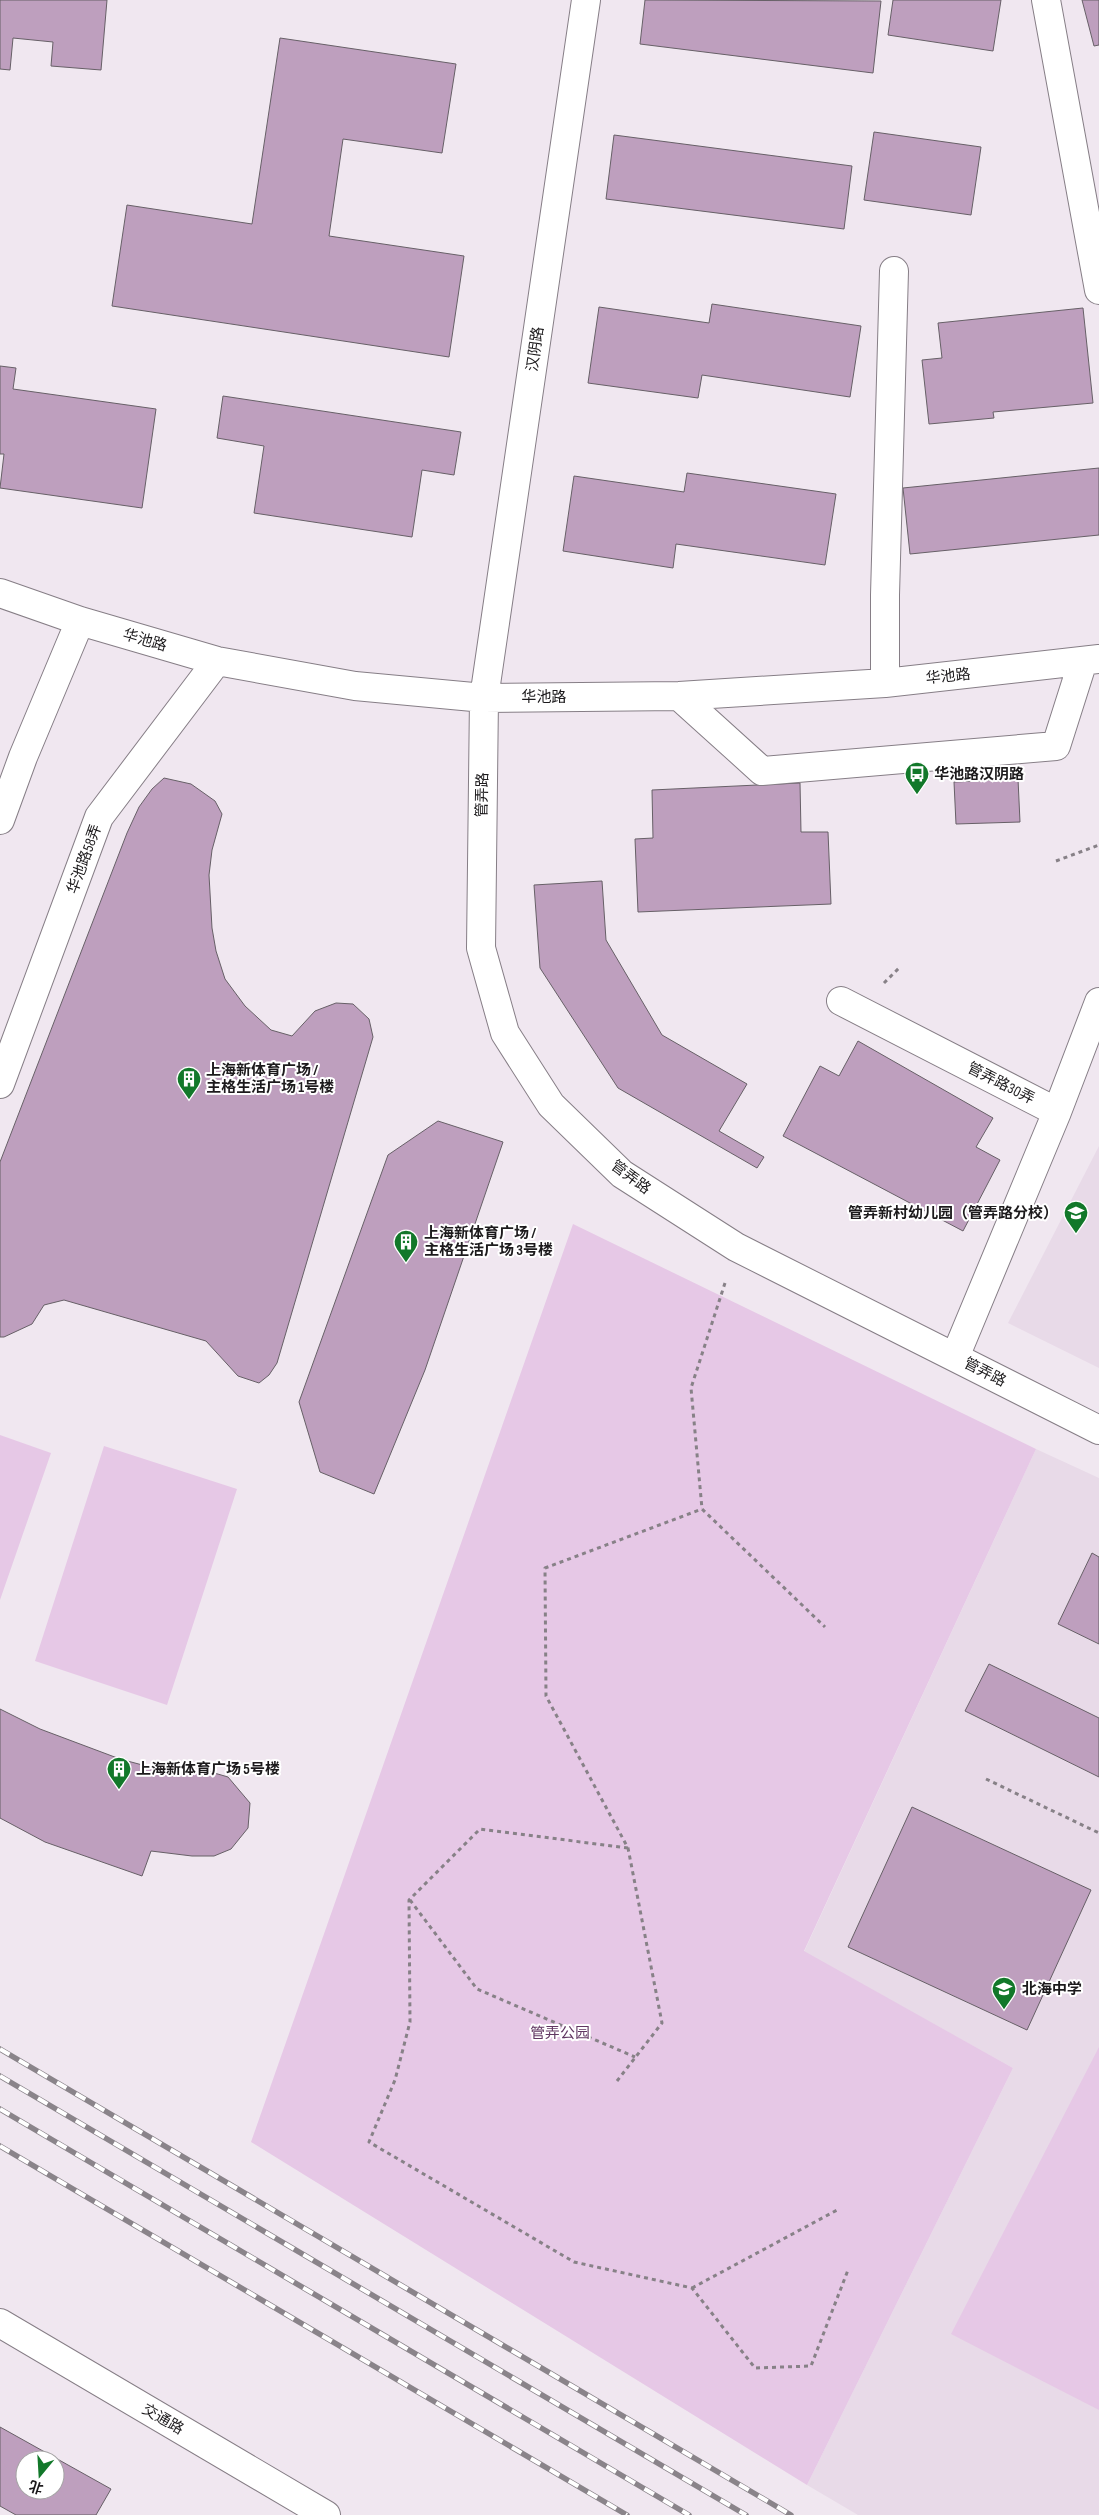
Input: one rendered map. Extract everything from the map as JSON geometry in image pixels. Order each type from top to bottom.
[{"type":"street","name":"汉阴路","points":[[484,698],[586,0]]},
{"type":"street","points":[[1046,0],[1099,290]]},
{"type":"street","points":[[885,683],[894,271]]},
{"type":"street","name":"华池路","points":[[0,593],[80,621],[217,661],[355,686],[484,698],[679,696],[885,683],[1091,660]]},
{"type":"street","points":[[0,820],[23,757],[80,621]]},
{"type":"street","points":[[679,696],[762,771],[1056,746],[1091,660]]},
{"type":"street","name":"华池路58弄","points":[[0,1084],[99,817],[217,661]]},
{"type":"street","name":"管弄路","points":[[484,698],[481,948],[505,1033],[551,1105],[622,1174],[736,1247],[1099,1430]]},
{"type":"street","name":"管弄路30弄","points":[[841,1001],[1057,1112]]},
{"type":"street","points":[[955,1357],[1057,1112],[1099,1002]]},
{"type":"street","name":"交通路","points":[[0,2323],[326,2515]]},
{"type":"path","points":[[1056,861],[1099,845]]},
{"type":"path","points":[[736,1247],[691,1388],[702,1509],[825,1627]]},
{"type":"path","points":[[617,2081],[662,2023],[628,1848],[546,1696],[544,1568],[702,1509]]},
{"type":"path","points":[[986,1779],[1099,1833]]},
{"type":"path","points":[[628,1848],[480,1829],[409,1900],[410,2022],[395,2080],[369,2142],[574,2262],[692,2288],[755,2368],[811,2366],[848,2270]]},
{"type":"path","points":[[409,1900],[477,1988],[635,2057]]},
{"type":"path","points":[[692,2288],[839,2210]]},
{"type":"shaded area","name":"管弄新村幼儿园（管弄路分校）","points":[[1099,1146],[1099,1368],[1008,1323]]},
{"type":"shaded area","name":"北海中学","points":[[1036,1449],[1099,1478],[1099,2515],[858,2515],[807,2485],[1013,2068],[804,1952]]},
{"type":"green space","name":"管弄公园","points":[[573,1224],[1036,1449],[804,1951],[1013,2068],[807,2485],[251,2142]]},
{"type":"green space","points":[[0,1435],[51,1453],[0,1600]]},
{"type":"green space","points":[[104,1446],[237,1489],[167,1705],[35,1661]]},
{"type":"green space","points":[[1099,2047],[1099,2410],[951,2334]]},
{"type":"building","points":[[0,0],[107,0],[101,70],[51,66],[53,42],[13,38],[10,70],[0,69]]},
{"type":"building","points":[[645,0],[881,1],[873,73],[640,44]]},
{"type":"building","points":[[893,0],[1001,0],[993,51],[888,35]]},
{"type":"building","points":[[1082,0],[1099,0],[1099,45],[1094,46]]},
{"type":"building","points":[[280,38],[456,64],[442,153],[343,139],[329,236],[464,256],[449,357],[112,306],[127,205],[252,224]]},
{"type":"building","points":[[874,132],[981,147],[971,215],[864,200]]},
{"type":"building","points":[[614,135],[852,166],[844,229],[606,199]]},
{"type":"building","points":[[712,304],[861,326],[850,397],[702,375],[698,398],[588,383],[599,307],[709,323]]},
{"type":"building","points":[[1083,308],[1093,403],[993,412],[994,418],[929,424],[922,360],[942,358],[938,323]]},
{"type":"building","points":[[0,366],[16,368],[13,389],[156,409],[142,508],[0,488],[4,454],[0,454]]},
{"type":"building","points":[[223,396],[461,432],[454,475],[422,470],[412,537],[254,513],[264,446],[217,438]]},
{"type":"building","points":[[1099,468],[1099,535],[910,554],[903,488]]},
{"type":"building","points":[[687,473],[836,494],[825,565],[676,544],[673,568],[563,551],[574,476],[684,492]]},
{"type":"building","name":"上海新体育广场 / 主格生活广场 1号楼","points":[[164,778],[191,784],[215,801],[222,814],[212,850],[209,875],[212,928],[216,951],[225,979],[245,1006],[271,1030],[292,1036],[315,1011],[336,1003],[353,1004],[369,1019],[373,1037],[277,1363],[269,1375],[259,1383],[238,1376],[206,1341],[64,1300],[44,1305],[32,1324],[4,1337],[0,1337],[0,1162],[127,833],[139,807],[152,789]]},
{"type":"building","points":[[1018,779],[1020,822],[956,824],[954,782]]},
{"type":"building","points":[[800,783],[801,832],[828,832],[831,904],[638,912],[635,839],[653,838],[652,790]]},
{"type":"building","points":[[602,881],[606,940],[662,1035],[747,1084],[719,1131],[764,1157],[757,1168],[618,1088],[540,968],[534,885]]},
{"type":"building","points":[[858,1041],[993,1118],[976,1147],[1000,1160],[963,1231],[783,1136],[820,1066],[839,1076]]},
{"type":"building","name":"上海新体育广场 / 主格生活广场 3号楼","points":[[438,1121],[503,1142],[425,1370],[374,1494],[320,1472],[299,1402],[388,1155]]},
{"type":"building","points":[[1092,1553],[1099,1557],[1099,1644],[1058,1624]]},
{"type":"building","points":[[989,1664],[1099,1718],[1099,1777],[965,1711]]},
{"type":"building","name":"上海新体育广场 5号楼","points":[[0,1709],[40,1729],[120,1759],[176,1774],[204,1770],[228,1777],[250,1803],[248,1828],[231,1849],[214,1856],[192,1856],[151,1851],[142,1876],[45,1842],[0,1818]]},
{"type":"building","points":[[912,1807],[1091,1890],[1027,2030],[848,1947]]},
{"type":"building","points":[[0,2427],[41,2450],[15,2450],[15,2500],[65,2500],[65,2463],[111,2489],[96,2515],[16,2515],[0,2506]]},
{"type":"railway","points":[[0,2049],[791,2515]]},
{"type":"railway","points":[[0,2076],[746,2515]]},
{"type":"railway","points":[[0,2109],[689,2515]]},
{"type":"railway","points":[[0,2146],[627,2515]]},
{"type":"place","name":"华池路汉阴路","points":[[917,795]]},
{"type":"place","name":"上海新体育广场 / 主格生活广场 1号楼","points":[[189,1100]]},
{"type":"place","name":"管弄新村幼儿园（管弄路分校）","points":[[1076,1234]]},
{"type":"place","name":"上海新体育广场 / 主格生活广场 3号楼","points":[[406,1263]]},
{"type":"place","name":"上海新体育广场 5号楼","points":[[119,1790]]},
{"type":"place","name":"北海中学","points":[[1004,2010]]}]
